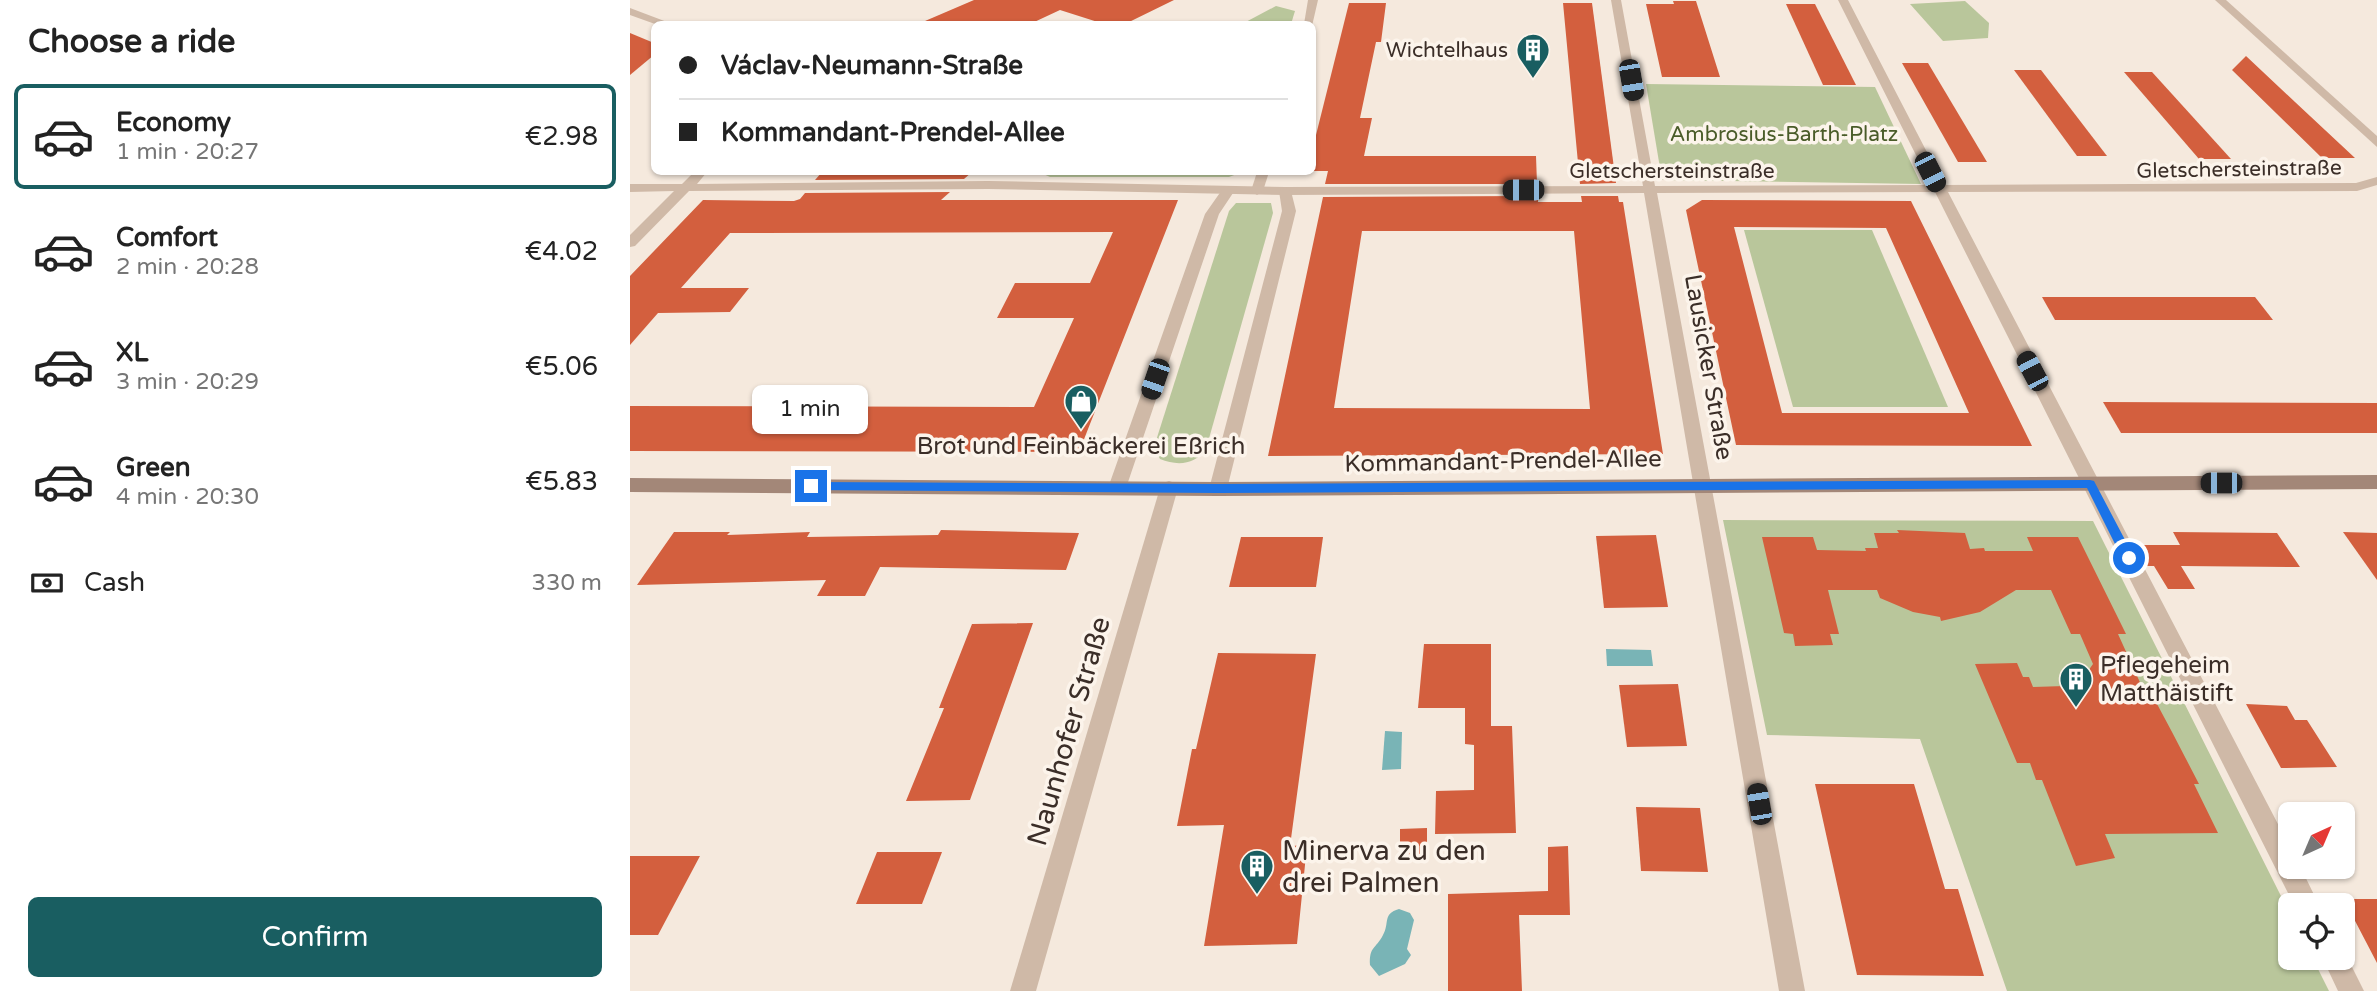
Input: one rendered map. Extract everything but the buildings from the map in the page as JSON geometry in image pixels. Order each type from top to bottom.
[{"type":"main road","name":"Kommandant-Prendel-Allee","points":[[630,485],[1218,489],[2377,482]]},
{"type":"street","points":[[1310,21],[1313,0]]},
{"type":"street","name":"Lausicker Straße","points":[[1616,0],[1792,991]]},
{"type":"street","points":[[1843,0],[1938,190],[2301,893]]},
{"type":"street","points":[[2220,0],[2300,69],[2377,143]]},
{"type":"street","points":[[630,11],[655,21]]},
{"type":"street","points":[[630,243],[698,175]]},
{"type":"street","points":[[988,185],[995,175]]},
{"type":"street","points":[[1257,191],[1262,175]]},
{"type":"street","name":"Gletschersteinstraße","points":[[630,188],[988,185],[1257,191],[1938,190],[2357,187],[2377,181]]},
{"type":"street","points":[[1117,488],[1212,214],[1229,190]]},
{"type":"street","points":[[1218,489],[1289,211],[1285,191]]},
{"type":"street","name":"Naunhofer Straße","points":[[1023,991],[1169,488]]},
{"type":"street","points":[[2340,970],[2351,991]]},
{"type":"green space","points":[[1965,1],[1989,23],[1988,38],[1943,41],[1910,4]]},
{"type":"green space","points":[[1276,6],[1295,11],[1292,21],[1248,21]]},
{"type":"green space","name":"Ambrosius-Barth-Platz","points":[[1646,84],[1875,87],[1921,184],[1662,180]]},
{"type":"green space","points":[[1046,175],[1234,175],[1229,177]]},
{"type":"green space","points":[[1236,203],[1271,203],[1273,213],[1206,449],[1197,458],[1185,463],[1166,461],[1160,459],[1154,447],[1229,211]]},
{"type":"green space","points":[[1744,230],[1872,230],[1948,407],[1793,407]]},
{"type":"green space","points":[[1723,520],[2093,521],[2279,893],[2278,970],[2318,970],[2329,991],[2007,991],[1920,739],[1767,735]]},
{"type":"water","points":[[1606,649],[1651,650],[1653,666],[1607,666]]},
{"type":"water","points":[[1385,731],[1402,732],[1401,769],[1382,770]]},
{"type":"water","points":[[1399,909],[1410,913],[1414,920],[1407,949],[1411,955],[1405,964],[1379,976],[1370,965],[1371,954],[1385,931],[1388,916]]},
{"type":"place","name":"Wichtelhaus","points":[[1533,80]]},
{"type":"place","name":"Brot und Feinbäckerei Eßrich","points":[[1081,431]]},
{"type":"place","name":"Pflegeheim Matthäistift","points":[[2076,709]]},
{"type":"place","name":"Minerva zu den drei Palmen","points":[[1257,896]]},
{"type":"route","points":[[811,486],[1218,489],[1704,484],[2090,484],[2129,558]]}]
